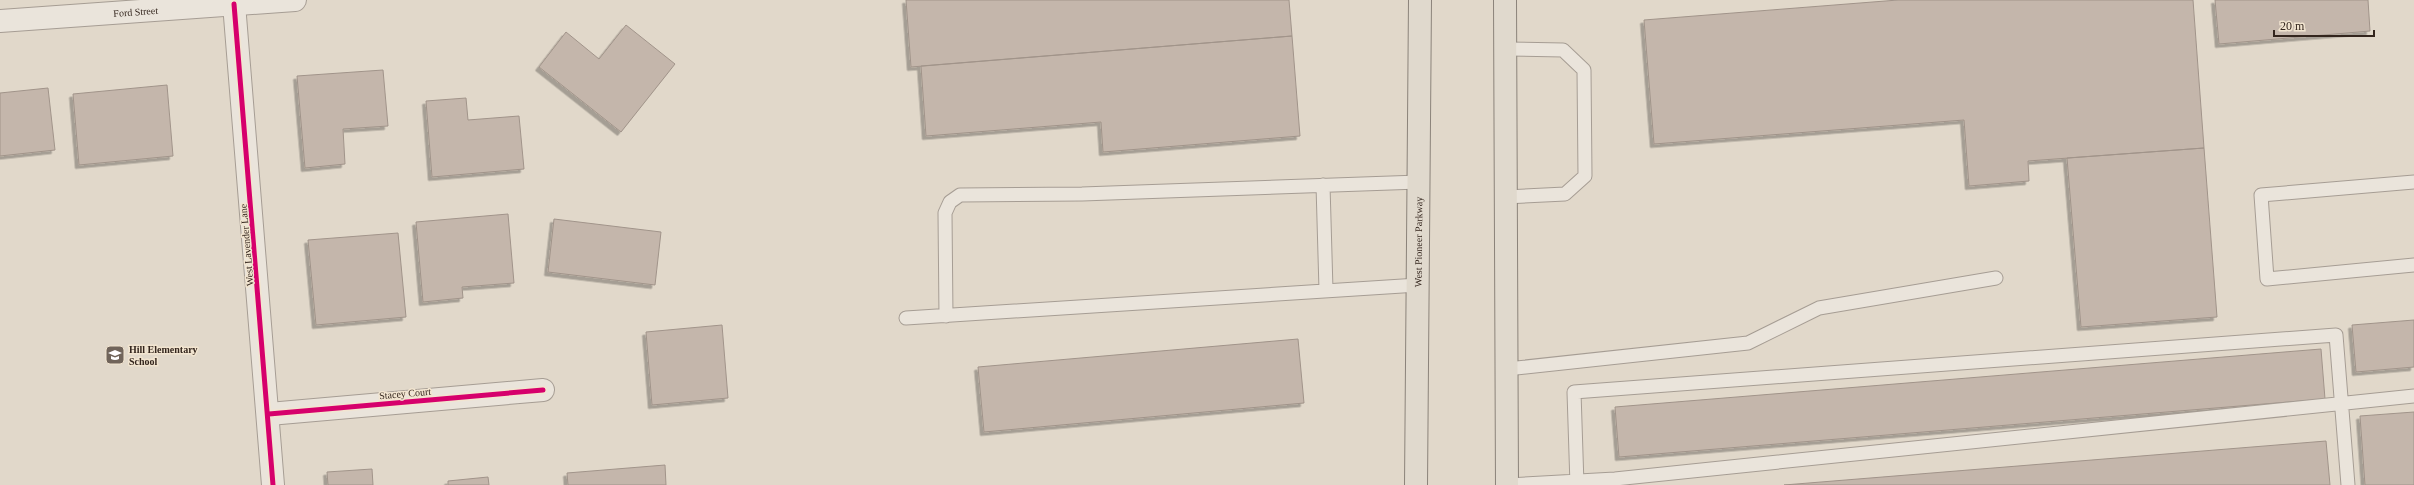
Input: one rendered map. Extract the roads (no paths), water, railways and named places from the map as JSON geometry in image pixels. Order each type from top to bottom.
[{"type":"main road","name":"West Pioneer Parkway","points":[[1416,485],[1420,0]]},
{"type":"main road","points":[[1505,0],[1506,369],[1508,485]]},
{"type":"street","name":"Ford Street","points":[[0,21],[295,0]]},
{"type":"street","name":"West Lavender Lane","points":[[234,4],[269,414],[273,485]]},
{"type":"street","name":"Stacey Court","points":[[269,414],[543,390]]},
{"type":"lane","points":[[1505,49],[1563,50],[1584,70],[1585,176],[1565,194],[1505,197]]},
{"type":"lane","points":[[946,316],[945,213],[950,202],[960,195],[1082,194],[1418,182]]},
{"type":"lane","points":[[2414,182],[2261,195],[2267,279],[2414,265]]},
{"type":"lane","points":[[1323,185],[1326,290]]},
{"type":"lane","points":[[1506,369],[1748,343],[1820,308],[1996,278]]},
{"type":"lane","points":[[906,318],[1418,285]]},
{"type":"lane","points":[[1577,483],[1574,392],[2336,336],[2348,485]]},
{"type":"lane","points":[[1508,485],[1577,483],[1623,479],[2414,396]]},
{"type":"place","name":"Hill Elementary School","points":[[115,355]]}]
